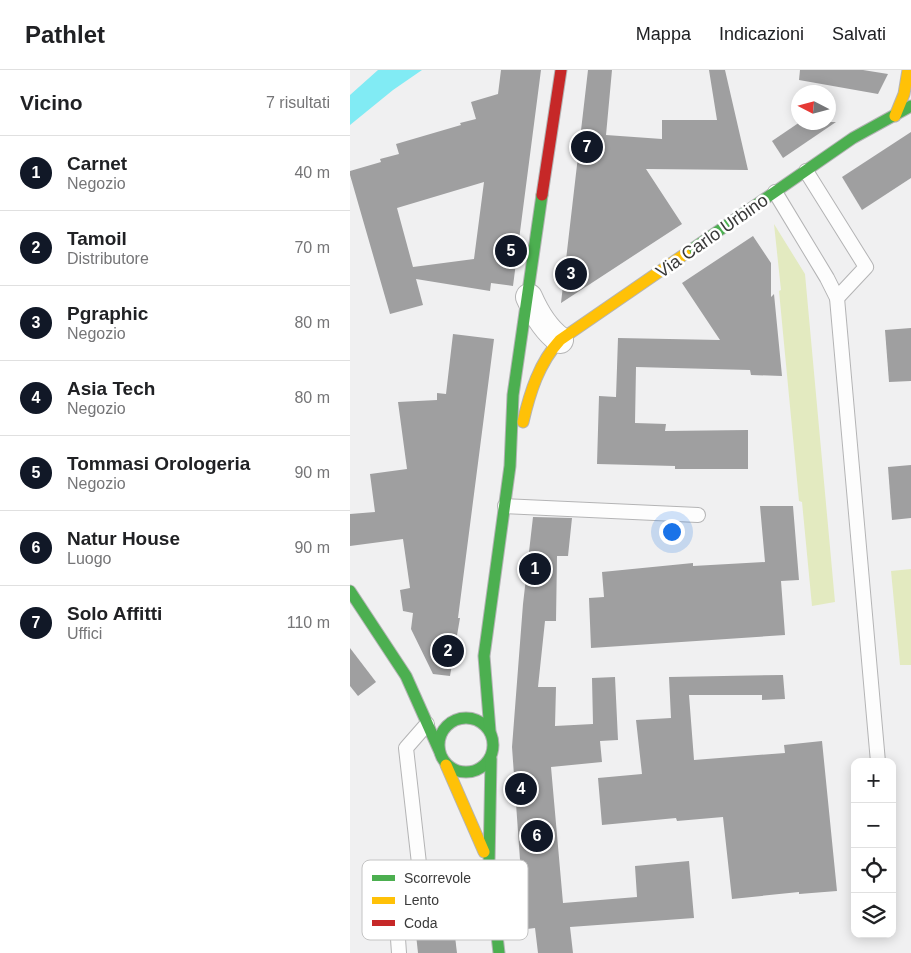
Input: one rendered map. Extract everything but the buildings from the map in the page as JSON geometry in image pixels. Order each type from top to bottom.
[{"type":"street","points":[[446,765],[453,770],[469,773],[477,771],[485,766],[494,750],[490,731],[484,656],[510,466],[513,395],[521,332],[561,70]]},
{"type":"street","points":[[895,116],[907,83],[908,70]]},
{"type":"street","name":"Via Carlo Urbino","points":[[510,466],[528,404],[542,365],[549,352],[560,340],[853,138],[911,106]]},
{"type":"street","points":[[528,296],[540,319],[554,336],[560,340]]},
{"type":"street","points":[[350,591],[406,676],[487,860]]},
{"type":"street","points":[[475,680],[484,656]]},
{"type":"street","points":[[406,676],[425,693]]},
{"type":"street","points":[[460,718],[466,704]]},
{"type":"street","points":[[445,709],[460,718]]},
{"type":"street","points":[[439,750],[441,734],[452,722],[460,718],[476,720],[484,724],[490,731]]},
{"type":"street","points":[[489,860],[490,758]]},
{"type":"street","points":[[497,940],[499,953]]},
{"type":"lane","points":[[806,171],[866,267],[836,298]]},
{"type":"lane","points":[[775,192],[836,298],[878,758]]},
{"type":"lane","points":[[505,506],[698,515]]},
{"type":"lane","points":[[419,860],[406,748],[427,724]]},
{"type":"lane","points":[[398,940],[399,953]]},
{"type":"green space","points":[[774,224],[805,274],[835,602],[812,606],[802,502],[799,501]]},
{"type":"green space","points":[[911,569],[911,665],[900,665],[891,571]]},
{"type":"water","points":[[378,70],[422,70],[393,90],[350,125],[350,95]]},
{"type":"traffic: fast","points":[[685,254],[853,138],[911,106]]},
{"type":"traffic: fast","points":[[490,731],[484,656],[510,466],[513,395],[542,195]]},
{"type":"traffic: fast","points":[[350,591],[406,676],[439,750]]},
{"type":"traffic: fast","points":[[461,718],[471,718],[481,722],[489,730],[493,745],[489,760],[481,768],[471,772],[461,772],[451,768],[443,760],[439,750],[439,740],[443,730],[451,722],[461,718]]},
{"type":"traffic: fast","points":[[489,860],[491,759]]},
{"type":"traffic: fast","points":[[498,940],[499,953]]},
{"type":"traffic: slow","points":[[895,116],[904,94],[908,70]]},
{"type":"traffic: slow","points":[[523,422],[536,378],[546,358],[560,340],[685,254]]},
{"type":"traffic: slow","points":[[446,765],[484,852]]},
{"type":"traffic: jam","points":[[542,195],[561,70]]},
{"type":"place","name":"Solo Affitti","points":[[587,147]]},
{"type":"place","name":"Tommasi Orologeria","points":[[511,251]]},
{"type":"place","name":"Pgraphic","points":[[571,274]]},
{"type":"place","name":"Carnet","points":[[535,569]]},
{"type":"place","name":"Tamoil","points":[[448,651]]},
{"type":"place","name":"Asia Tech","points":[[521,789]]},
{"type":"place","name":"Natur House","points":[[537,836]]}]
